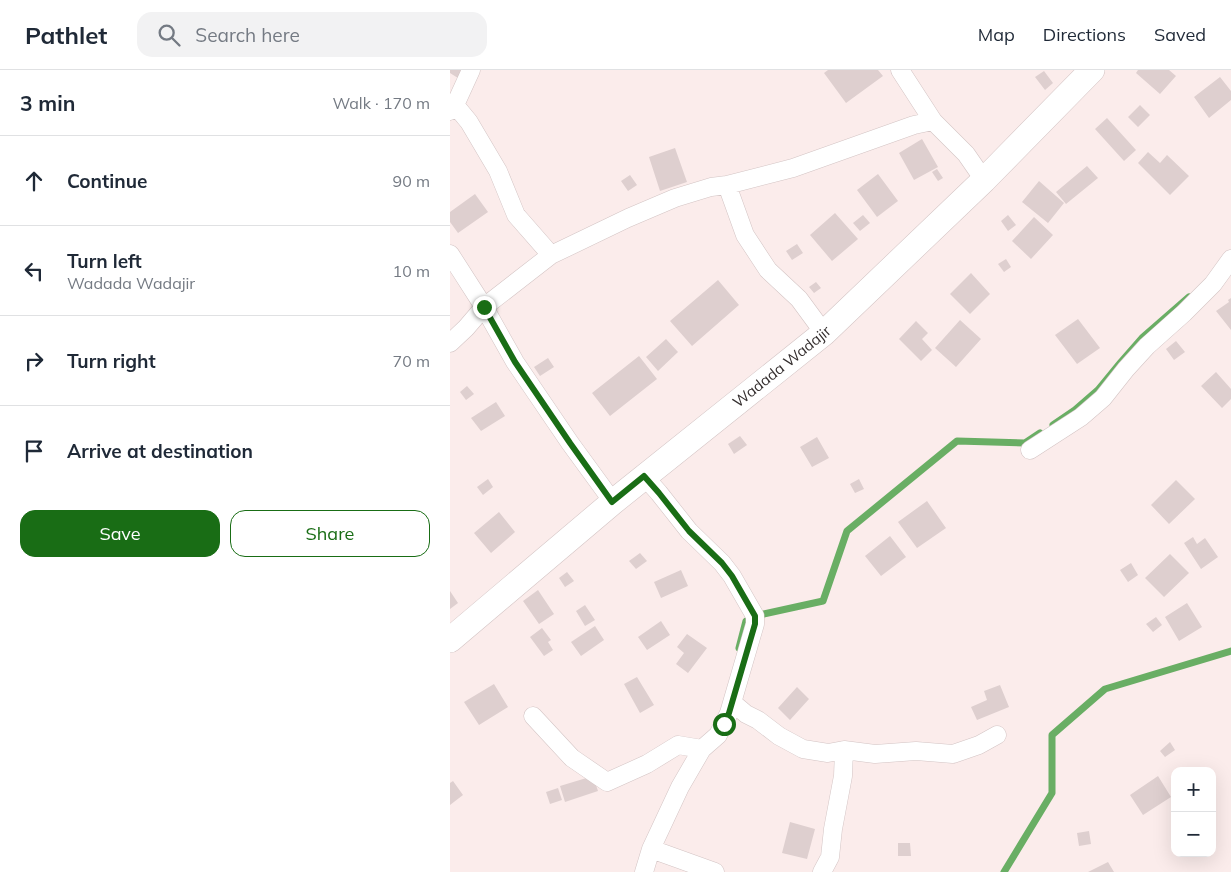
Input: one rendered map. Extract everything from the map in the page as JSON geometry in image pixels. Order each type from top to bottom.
[{"type":"street","points":[[471,70],[452,108],[469,122],[498,171],[516,215],[551,255]]},
{"type":"street","points":[[900,70],[933,121],[966,154],[984,180]]},
{"type":"street","name":"Wadada Wadajir","points":[[450,640],[612,502],[824,332],[984,180],[1092,70]]},
{"type":"street","points":[[450,343],[484,307],[551,255],[628,218],[675,198],[711,187],[727,185],[793,168],[933,121]]},
{"type":"street","points":[[727,185],[745,235],[768,270],[799,300],[824,332]]},
{"type":"street","points":[[450,254],[484,307],[515,362],[612,502]]},
{"type":"street","points":[[1030,450],[1080,417],[1103,398],[1147,346],[1213,284],[1231,259]]},
{"type":"street","points":[[644,476],[689,531],[722,563],[732,576],[755,616],[755,624],[729,713],[718,735],[702,749],[680,787],[651,849],[644,872]]},
{"type":"street","points":[[732,703],[779,736],[803,749],[828,753],[844,750],[875,754],[916,751],[953,754],[979,745],[997,735]]},
{"type":"street","points":[[533,716],[572,758],[607,782],[648,764],[678,745],[702,749]]},
{"type":"street","points":[[822,872],[830,857],[833,828],[844,776],[844,750]]},
{"type":"street","points":[[651,849],[715,872]]},
{"type":"building","points":[[450,70],[467,70],[461,80],[450,73]]},
{"type":"building","points":[[828,70],[878,70],[883,76],[846,103],[824,73]]},
{"type":"building","points":[[1138,70],[1169,70],[1176,76],[1160,94],[1136,73]]},
{"type":"building","points":[[1044,71],[1053,83],[1045,90],[1035,77]]},
{"type":"building","points":[[1220,77],[1231,91],[1231,100],[1209,118],[1194,97]]},
{"type":"building","points":[[1140,105],[1150,115],[1138,127],[1128,117]]},
{"type":"building","points":[[1107,118],[1136,150],[1124,161],[1095,129]]},
{"type":"building","points":[[922,139],[938,167],[914,180],[899,153]]},
{"type":"building","points":[[675,148],[687,182],[660,191],[649,157]]},
{"type":"building","points":[[1148,152],[1160,163],[1167,155],[1189,176],[1170,195],[1138,163]]},
{"type":"building","points":[[1087,166],[1098,178],[1066,204],[1056,192]]},
{"type":"building","points":[[937,169],[943,178],[938,181],[932,172]]},
{"type":"building","points":[[878,174],[898,201],[877,217],[857,190]]},
{"type":"building","points":[[630,175],[637,185],[628,191],[621,181]]},
{"type":"building","points":[[1039,181],[1064,203],[1048,223],[1022,202]]},
{"type":"building","points":[[475,194],[488,212],[458,233],[450,222],[450,212]]},
{"type":"building","points":[[835,213],[858,239],[832,261],[810,235]]},
{"type":"building","points":[[863,215],[870,223],[860,231],[853,223]]},
{"type":"building","points":[[1008,215],[1016,225],[1008,231],[1001,221]]},
{"type":"building","points":[[1034,217],[1053,235],[1031,259],[1012,241]]},
{"type":"building","points":[[797,244],[803,253],[792,260],[786,251]]},
{"type":"building","points":[[1006,259],[1011,267],[1004,272],[998,264]]},
{"type":"building","points":[[971,273],[990,294],[970,314],[950,294]]},
{"type":"building","points":[[718,280],[739,305],[692,346],[670,321]]},
{"type":"building","points":[[816,282],[821,288],[814,293],[809,287]]},
{"type":"building","points":[[1231,298],[1231,330],[1216,311],[1229,302],[1228,300]]},
{"type":"building","points":[[1078,319],[1100,348],[1077,364],[1055,335]]},
{"type":"building","points":[[960,320],[981,339],[956,367],[935,348]]},
{"type":"building","points":[[916,321],[928,333],[922,339],[932,350],[921,361],[899,339]]},
{"type":"building","points":[[666,339],[678,352],[658,371],[646,357]]},
{"type":"building","points":[[1176,341],[1185,352],[1174,360],[1166,349]]},
{"type":"building","points":[[639,356],[657,379],[610,416],[592,393]]},
{"type":"building","points":[[548,358],[554,367],[540,376],[534,367]]},
{"type":"building","points":[[1216,372],[1231,389],[1231,399],[1222,408],[1201,386]]},
{"type":"building","points":[[467,386],[474,394],[466,400],[460,392]]},
{"type":"building","points":[[496,402],[505,416],[481,431],[471,418]]},
{"type":"building","points":[[740,436],[747,445],[734,454],[728,444]]},
{"type":"building","points":[[817,437],[829,458],[812,467],[800,447]]},
{"type":"building","points":[[488,479],[493,487],[483,495],[477,487]]},
{"type":"building","points":[[859,479],[864,489],[855,493],[850,484]]},
{"type":"building","points":[[1176,480],[1195,499],[1169,524],[1151,505]]},
{"type":"building","points":[[927,501],[946,528],[917,548],[898,522]]},
{"type":"building","points":[[499,512],[515,532],[491,553],[474,533]]},
{"type":"building","points":[[890,536],[906,557],[881,576],[865,556]]},
{"type":"building","points":[[1193,537],[1197,544],[1205,538],[1218,557],[1201,569],[1184,543]]},
{"type":"building","points":[[640,553],[647,561],[636,569],[629,561]]},
{"type":"building","points":[[1170,554],[1189,573],[1164,597],[1145,578]]},
{"type":"building","points":[[1131,563],[1138,575],[1128,582],[1120,570]]},
{"type":"building","points":[[681,570],[688,586],[661,598],[654,582]]},
{"type":"building","points":[[567,572],[574,581],[565,587],[559,578]]},
{"type":"building","points":[[538,590],[554,614],[539,624],[523,601]]},
{"type":"building","points":[[450,591],[458,603],[450,609]]},
{"type":"building","points":[[1187,603],[1202,627],[1179,641],[1165,617]]},
{"type":"building","points":[[585,605],[595,620],[585,626],[576,611]]},
{"type":"building","points":[[1156,617],[1162,625],[1153,632],[1146,624]]},
{"type":"building","points":[[661,621],[670,635],[647,650],[638,637]]},
{"type":"building","points":[[595,626],[604,640],[581,656],[571,642]]},
{"type":"building","points":[[542,628],[551,640],[548,642],[553,650],[544,656],[530,637]]},
{"type":"building","points":[[687,634],[707,648],[688,673],[676,664],[684,653],[677,647]]},
{"type":"building","points":[[637,677],[654,705],[640,713],[624,684]]},
{"type":"building","points":[[494,684],[508,707],[479,725],[464,702]]},
{"type":"building","points":[[1000,685],[1009,707],[977,720],[971,707],[987,700],[984,691]]},
{"type":"building","points":[[797,687],[809,699],[790,720],[778,708]]},
{"type":"building","points":[[1170,742],[1175,750],[1165,757],[1160,751]]},
{"type":"building","points":[[593,776],[598,791],[565,802],[560,786]]},
{"type":"building","points":[[1158,776],[1171,797],[1143,815],[1130,795]]},
{"type":"building","points":[[453,781],[463,795],[450,805],[450,783]]},
{"type":"building","points":[[558,788],[562,800],[550,804],[546,792]]},
{"type":"building","points":[[790,822],[815,829],[807,859],[782,853]]},
{"type":"building","points":[[1089,831],[1091,844],[1079,846],[1077,833]]},
{"type":"building","points":[[898,843],[910,843],[911,856],[898,856]]},
{"type":"building","points":[[1108,862],[1114,872],[1088,872]]},
{"type":"waterway","points":[[1053,425],[1075,410],[1098,390],[1142,338],[1189,297]]},
{"type":"waterway","points":[[739,648],[746,621],[755,616],[823,601],[847,531],[957,441],[1025,443],[1040,433]]},
{"type":"waterway","points":[[1004,872],[1052,793],[1052,735],[1105,689],[1231,651]]},
{"type":"route","points":[[484,307],[494,328],[536,394],[612,502],[644,476],[689,531],[722,563],[743,594],[755,616],[755,624],[729,713],[724,724]]}]
